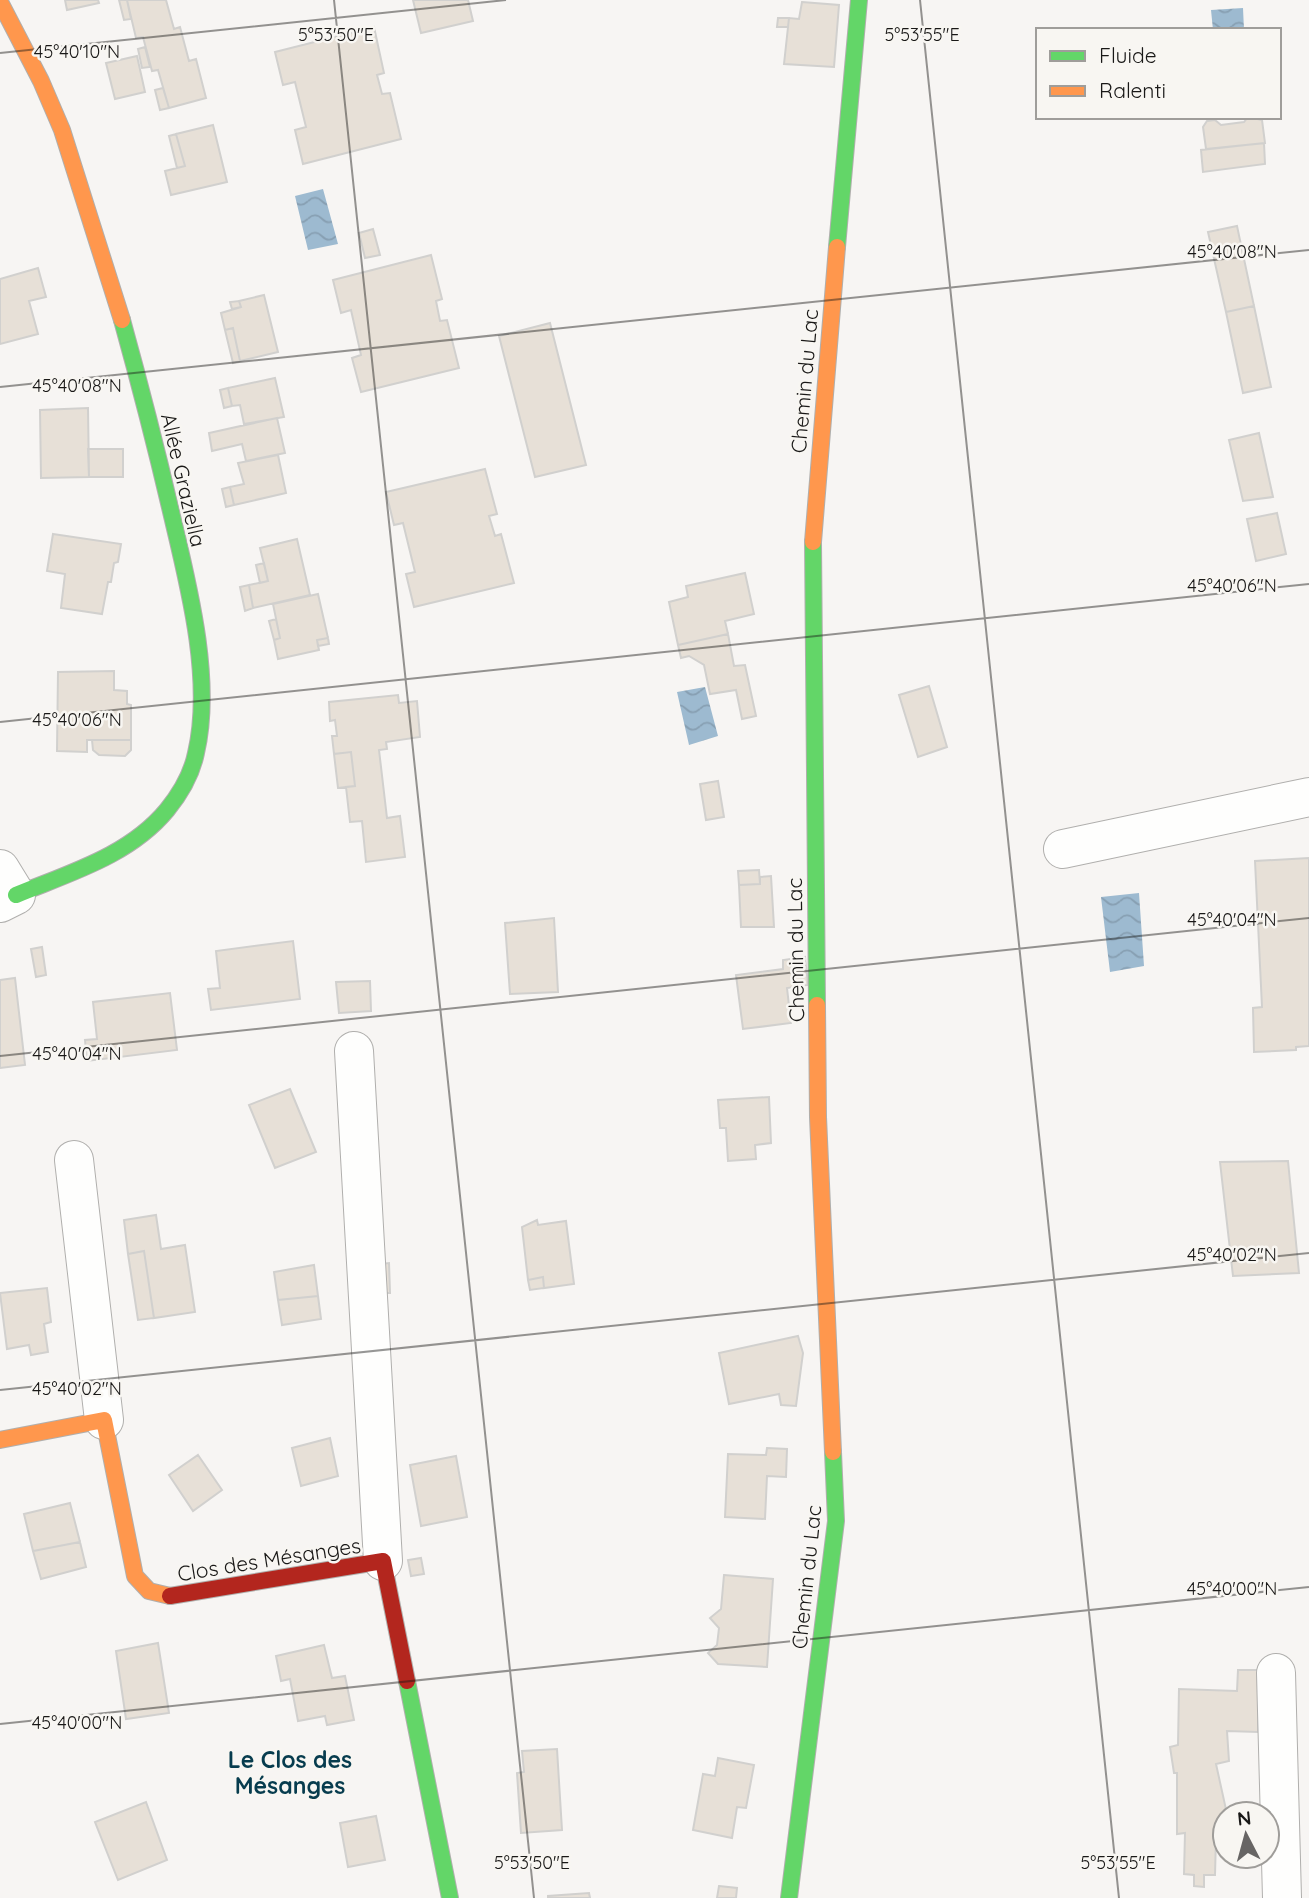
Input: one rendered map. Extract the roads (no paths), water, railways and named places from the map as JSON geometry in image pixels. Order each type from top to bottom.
[{"type":"street","name":"Chemin du Lac","points":[[789,1898],[836,1521],[818,1117],[813,523],[859,0]]},
{"type":"street","name":"Allée Graziella","points":[[0,2],[62,129],[117,295],[183,565],[198,663],[200,712],[197,751],[167,811],[137,838],[95,862],[5,889]]},
{"type":"street","points":[[1063,849],[1309,797]]},
{"type":"street","points":[[354,1051],[383,1561]]},
{"type":"street","points":[[0,1440],[104,1420],[74,1160]]},
{"type":"street","name":"Clos des Mésanges","points":[[104,1420],[128,1553],[135,1576],[144,1591],[159,1597],[182,1596],[383,1561],[450,1898]]},
{"type":"street","points":[[1276,1673],[1282,1898]]},
{"type":"water","points":[[1243,8],[1244,28],[1213,28],[1211,10]]},
{"type":"water","points":[[323,189],[338,244],[308,250],[295,196]]},
{"type":"water","points":[[705,687],[718,736],[689,745],[677,692]]},
{"type":"water","points":[[1139,893],[1144,966],[1110,972],[1101,897]]},
{"type":"district","name":"Le Clos des Mésanges","points":[[290,1772]]}]
